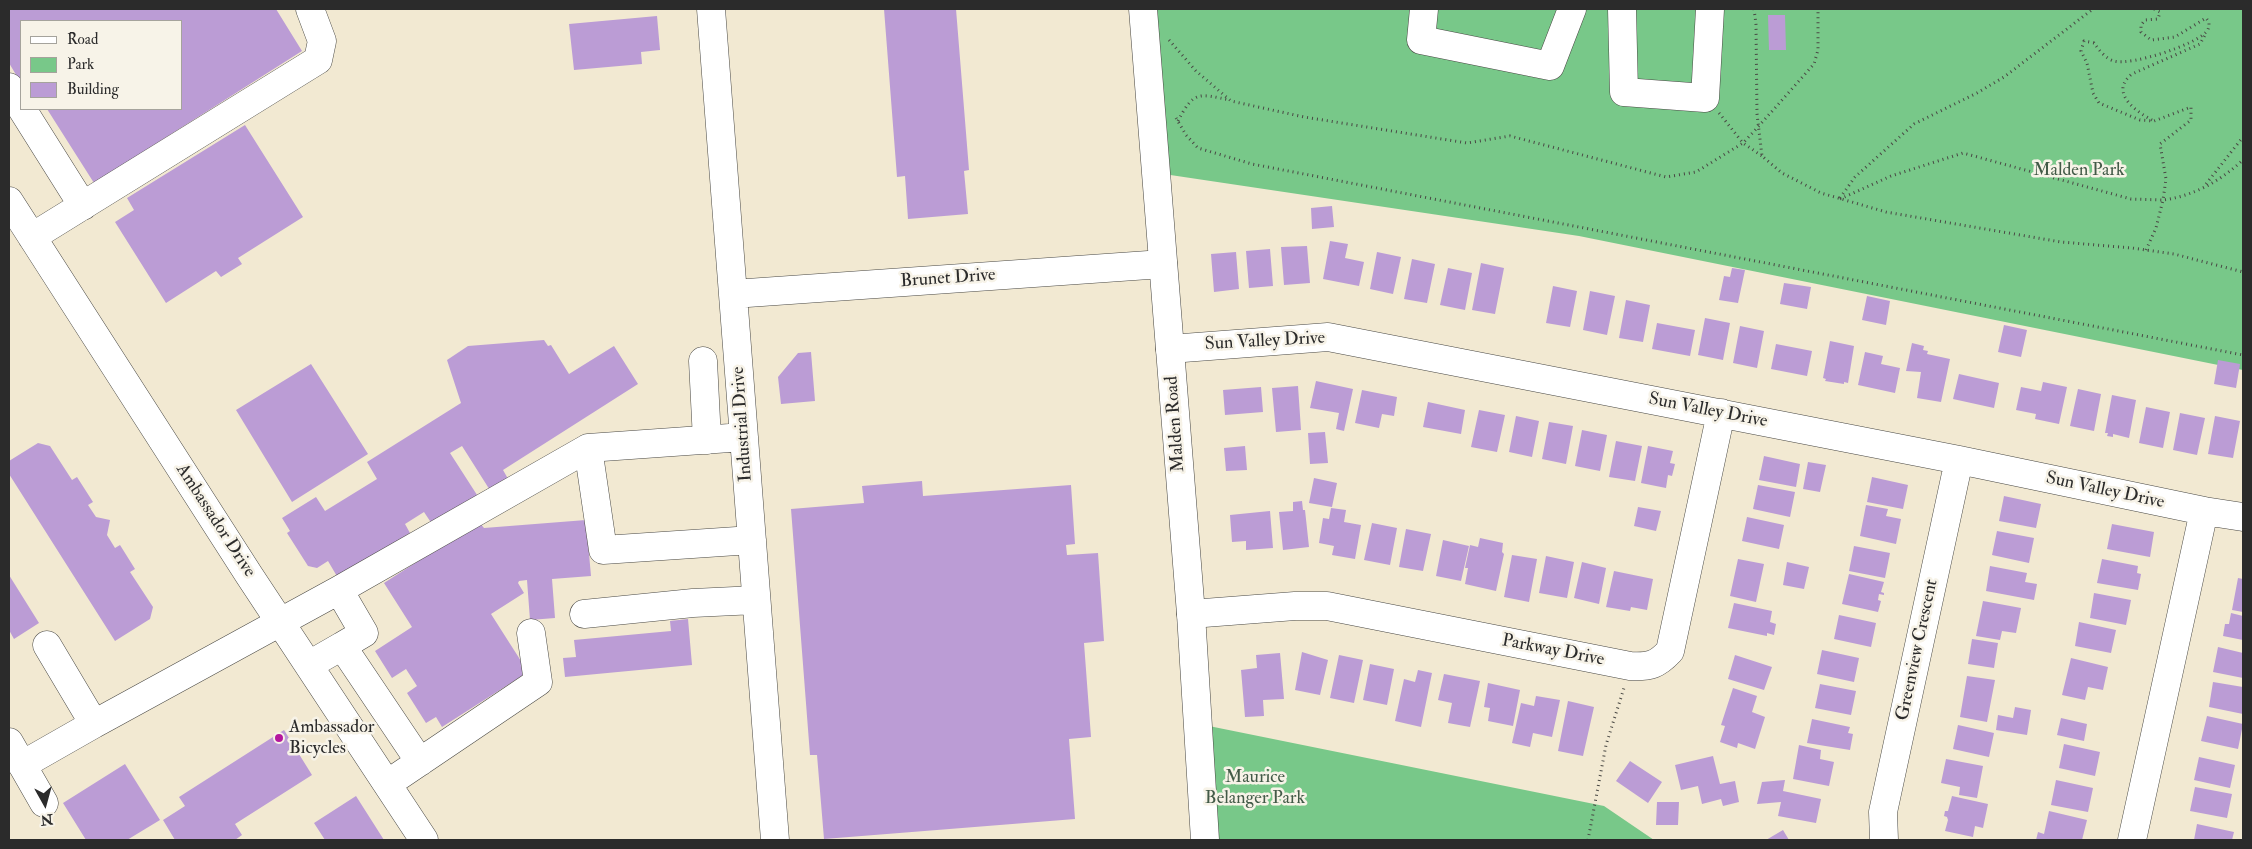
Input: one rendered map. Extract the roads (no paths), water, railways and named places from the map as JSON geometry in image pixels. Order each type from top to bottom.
[{"type":"street","points":[[32,237],[318,60],[322,41],[310,9]]},
{"type":"street","name":"Industrial Drive","points":[[711,9],[775,840]]},
{"type":"street","name":"Malden Road","points":[[1143,9],[1190,614],[1205,840]]},
{"type":"street","points":[[1424,9],[1421,40],[1550,66],[1572,9]]},
{"type":"street","points":[[1622,9],[1624,92],[1705,98],[1710,9]]},
{"type":"street","points":[[9,87],[20,105]]},
{"type":"street","points":[[23,110],[83,206]]},
{"type":"street","name":"Ambassador Drive","points":[[9,201],[280,622],[424,840]]},
{"type":"street","name":"Brunet Drive","points":[[733,294],[1163,264]]},
{"type":"street","name":"Sun Valley Drive","points":[[1170,349],[1328,337],[1959,460],[2204,511],[2243,517]]},
{"type":"street","points":[[703,362],[707,440]]},
{"type":"street","name":"Parkway Drive","points":[[1190,614],[1296,606],[1326,606],[1630,666],[1643,667],[1658,663],[1670,650],[1721,414]]},
{"type":"street","points":[[44,803],[15,753],[94,724],[339,590],[588,448],[744,438]]},
{"type":"street","points":[[588,448],[604,550],[752,540]]},
{"type":"street","name":"Greenview Crescent","points":[[1884,840],[1884,812],[1959,460]]},
{"type":"street","points":[[2132,840],[2204,511]]},
{"type":"street","points":[[309,665],[364,633],[339,590]]},
{"type":"street","points":[[584,614],[693,603],[756,600]]},
{"type":"street","points":[[387,784],[538,682],[531,632]]},
{"type":"street","points":[[47,645],[94,724]]},
{"type":"street","points":[[342,646],[420,762]]},
{"type":"place","name":"Ambassador Bicycles","points":[[279,738]]},
{"type":"park label","name":"Malden Park","points":[[2079,171]]},
{"type":"park label","name":"Maurice Belanger Park","points":[[1255,788]]}]
